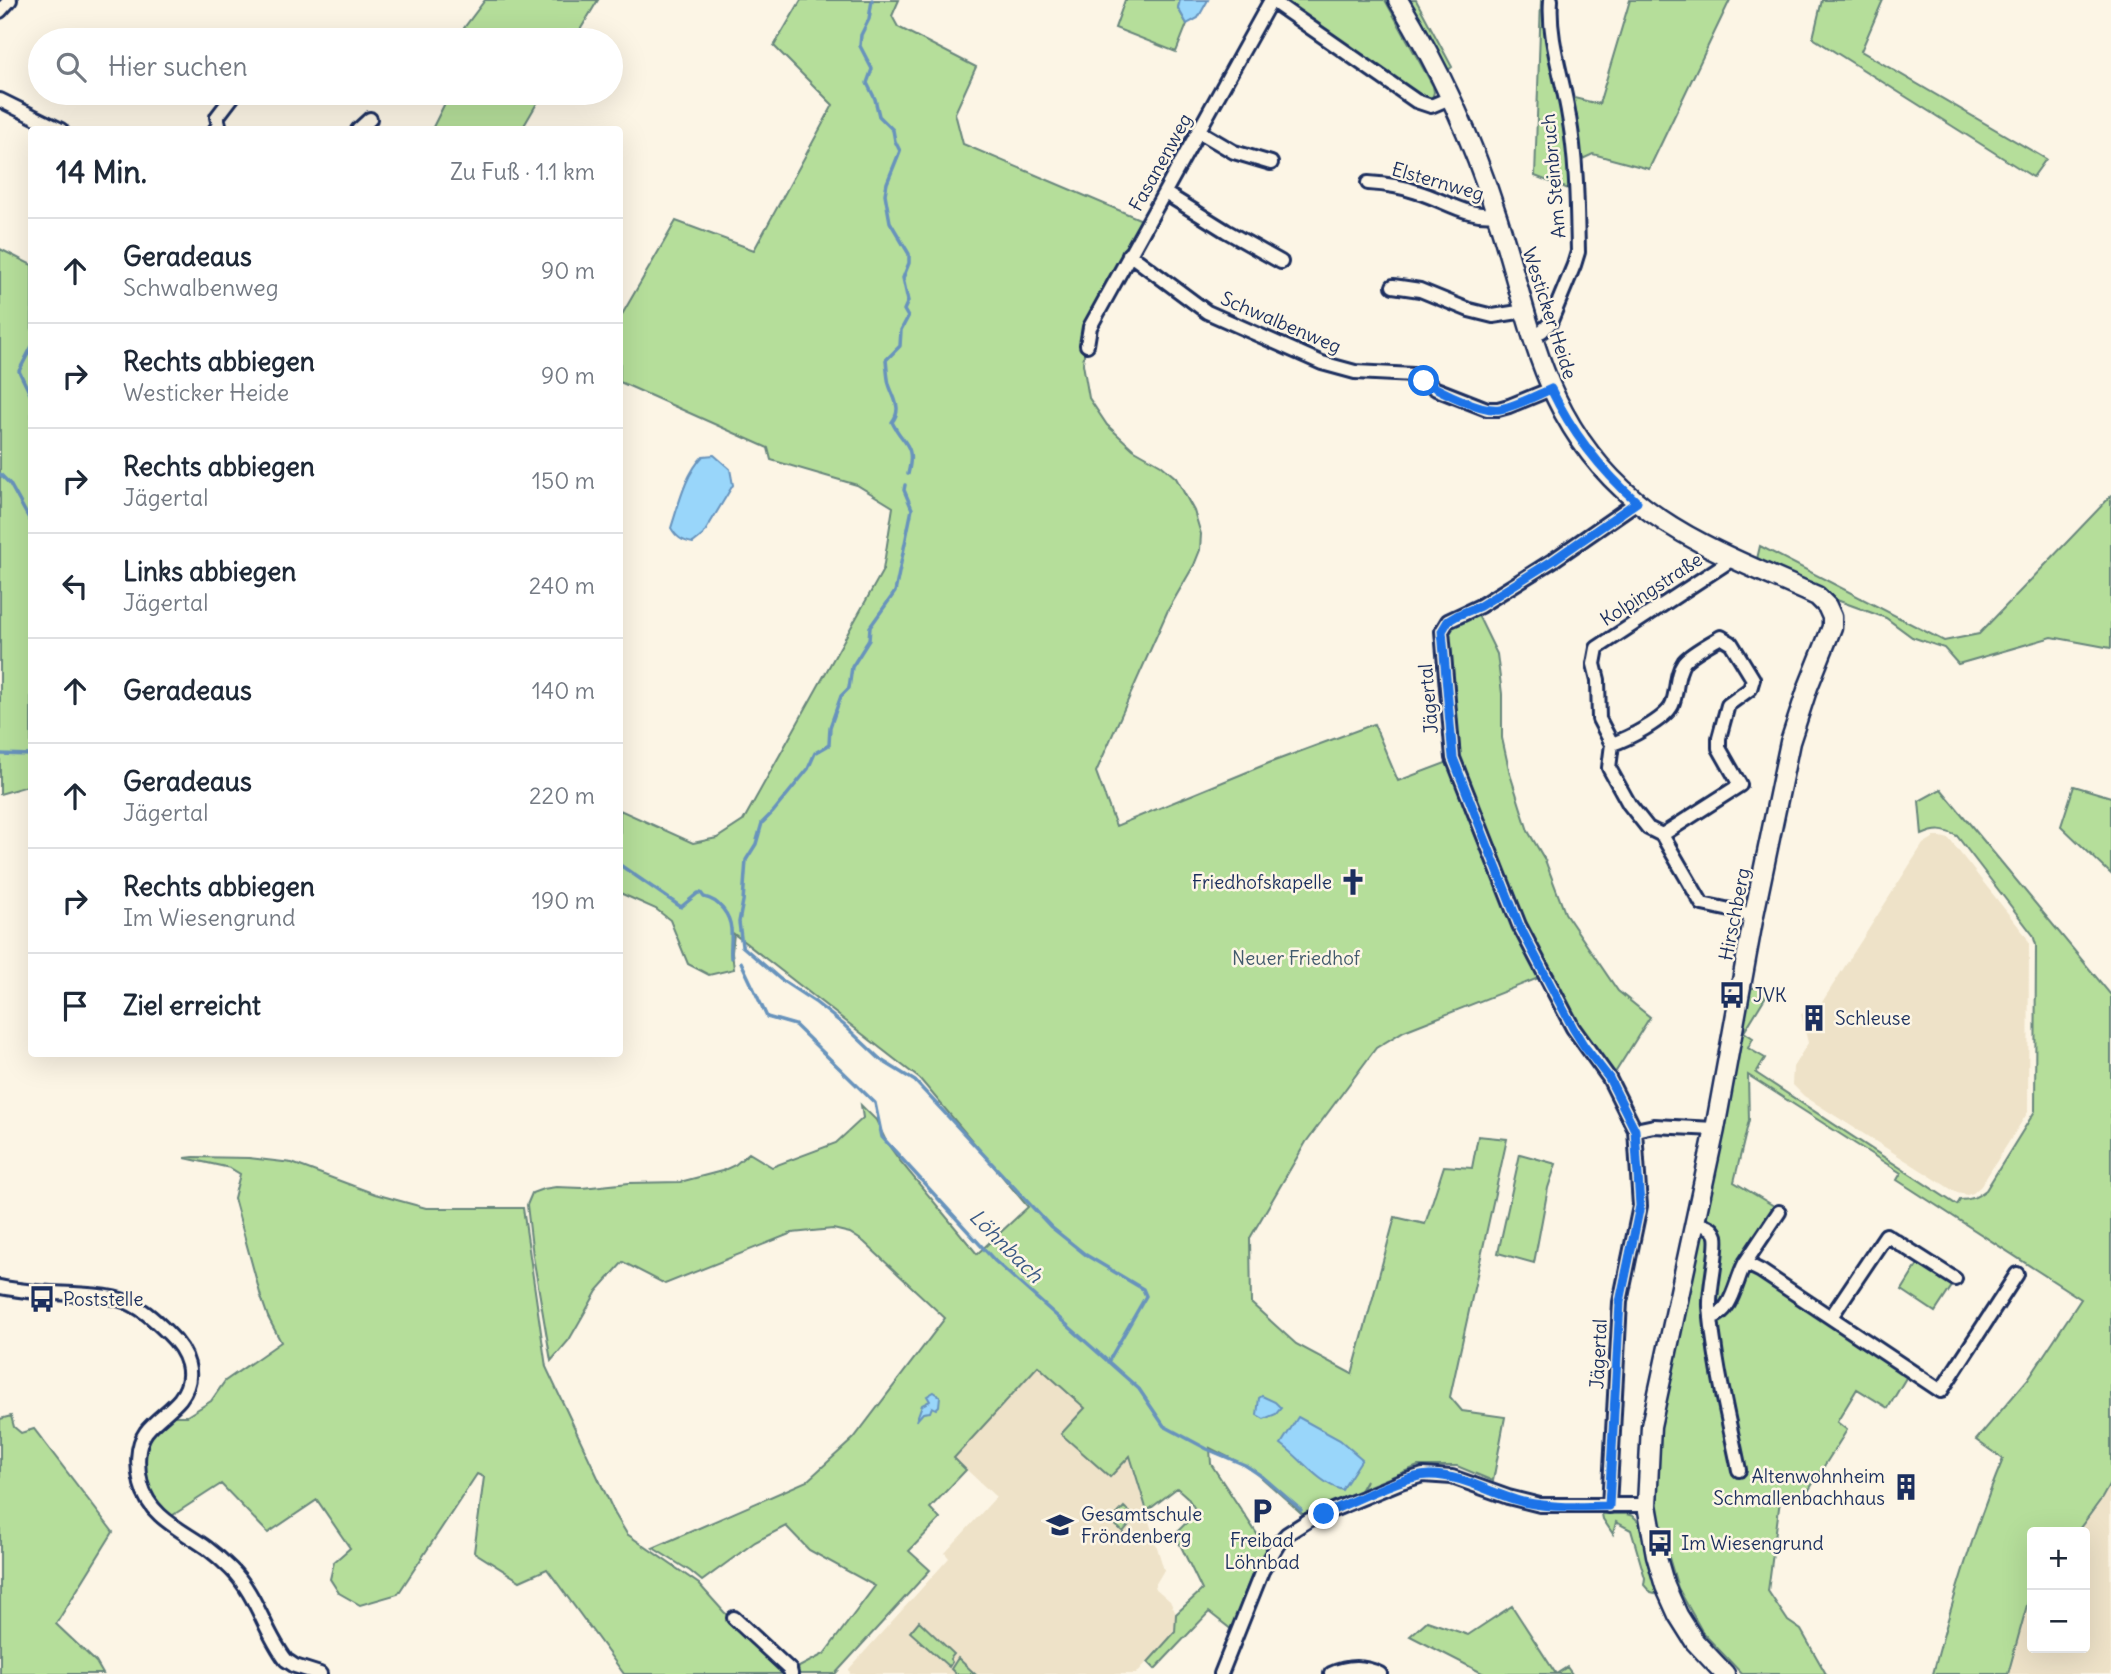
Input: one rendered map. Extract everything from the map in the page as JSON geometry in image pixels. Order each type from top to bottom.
[{"type":"street","points":[[0,11],[10,0]]},
{"type":"street","points":[[1271,0],[1416,101],[1432,106],[1450,98]]},
{"type":"street","name":"Fasanenweg","points":[[1087,345],[1090,327],[1271,0]]},
{"type":"street","name":"Westicker Heide","points":[[1398,0],[1450,98],[1477,162],[1496,214],[1531,335],[1551,389],[1570,425],[1590,453],[1637,502],[1681,532],[1817,596],[1827,606],[1832,617]]},
{"type":"street","name":"Am Steinbruch","points":[[1531,335],[1550,324],[1578,252],[1575,167],[1569,116],[1550,32],[1550,0]]},
{"type":"street","points":[[0,100],[53,126]]},
{"type":"street","points":[[218,126],[217,117],[226,105]]},
{"type":"street","points":[[362,126],[370,118]]},
{"type":"street","points":[[1200,132],[1234,152],[1271,163]]},
{"type":"street","name":"Elsternweg","points":[[1368,183],[1390,184],[1419,192],[1468,213],[1496,214]]},
{"type":"street","points":[[1165,194],[1282,262]]},
{"type":"street","name":"Schwalbenweg","points":[[1129,254],[1207,312],[1322,363],[1356,372],[1414,375],[1436,388],[1487,409],[1509,406],[1551,389]]},
{"type":"street","points":[[1393,286],[1420,290],[1493,317],[1525,311]]},
{"type":"street","name":"Jägertal","points":[[1609,1506],[1620,1302],[1640,1206],[1635,1130],[1609,1078],[1578,1037],[1519,925],[1453,758],[1442,631],[1448,621],[1480,606],[1552,561],[1637,502]]},
{"type":"street","name":"Kolpingstraße","points":[[1734,558],[1597,648],[1594,664],[1598,680],[1599,719],[1612,744],[1609,768],[1629,804],[1648,828],[1662,835],[1702,904],[1754,915]]},
{"type":"street","name":"Hirschberg","points":[[1726,1674],[1695,1642],[1678,1615],[1665,1586],[1647,1505],[1651,1426],[1715,1129],[1754,915],[1790,742],[1832,627],[1832,617]]},
{"type":"street","points":[[1612,744],[1627,739],[1665,715],[1672,706],[1676,682],[1685,660],[1721,637],[1731,643],[1753,679],[1750,689],[1728,705],[1719,737],[1719,748],[1740,785],[1662,835]]},
{"type":"street","points":[[1635,1130],[1654,1126],[1715,1129]]},
{"type":"street","points":[[1711,1318],[1728,1307],[1745,1263],[1779,1212]]},
{"type":"street","points":[[1694,1224],[1711,1229],[1716,1240],[1709,1289],[1711,1318],[1739,1470]]},
{"type":"street","points":[[1831,1317],[1886,1235],[1955,1279]]},
{"type":"street","points":[[1745,1263],[1941,1391],[2017,1274]]},
{"type":"street","points":[[0,1287],[120,1299],[139,1309],[173,1338],[189,1364],[189,1375],[187,1386],[180,1398],[145,1433],[141,1442],[138,1453],[139,1467],[146,1499],[169,1524],[209,1549],[241,1580],[286,1660],[295,1666],[320,1674]]},
{"type":"street","points":[[1220,1674],[1258,1580],[1271,1554],[1287,1535],[1309,1520],[1409,1479],[1431,1475],[1452,1477],[1540,1505],[1647,1505]]},
{"type":"street","points":[[734,1618],[790,1670],[791,1674]]},
{"type":"street","points":[[1331,1674],[1346,1668],[1366,1668],[1380,1674]]},
{"type":"shaded area","points":[[1936,836],[1949,839],[2029,943],[2028,1112],[1981,1186],[1967,1195],[1957,1193],[1804,1096],[1792,1084],[1793,1067],[1808,1043],[1801,1014],[1817,1010],[1923,844]]},
{"type":"shaded area","name":"Gesamtschule Fröndenberg","points":[[1038,1366],[1126,1446],[1164,1570],[1154,1587],[1170,1601],[1176,1614],[1174,1632],[1136,1674],[850,1674],[849,1669],[949,1558],[945,1553],[996,1497],[954,1458]]},
{"type":"shaded area","points":[[2110,1482],[2111,1674],[2008,1674],[2027,1605],[2027,1653],[2090,1653],[2090,1527],[2081,1527]]},
{"type":"green space","points":[[485,0],[598,0],[581,28],[464,28]]},
{"type":"green space","name":"Neuer Friedhof","points":[[801,0],[899,0],[892,16],[898,27],[976,67],[955,113],[963,144],[1142,220],[1087,325],[1083,364],[1089,398],[1107,425],[1133,449],[1161,465],[1176,478],[1194,511],[1201,534],[1200,550],[1194,565],[1168,610],[1096,772],[1116,826],[1269,763],[1374,724],[1398,781],[1448,762],[1514,930],[1541,977],[1404,1031],[1376,1048],[1306,1142],[1250,1238],[1251,1303],[1296,1344],[1352,1374],[1395,1217],[1425,1224],[1444,1166],[1472,1168],[1478,1136],[1507,1139],[1450,1397],[1462,1411],[1505,1417],[1493,1481],[1457,1466],[1418,1466],[1362,1489],[1366,1480],[1354,1501],[1309,1520],[1252,1469],[1210,1448],[1211,1464],[1263,1543],[1269,1539],[1270,1544],[1252,1575],[1232,1630],[1209,1612],[1155,1669],[1148,1662],[1175,1632],[1176,1614],[1202,1590],[1175,1534],[1197,1512],[1177,1488],[1147,1511],[1130,1456],[1110,1477],[1061,1434],[1085,1408],[1038,1366],[954,1458],[966,1470],[930,1508],[940,1519],[909,1551],[930,1570],[835,1674],[796,1674],[799,1667],[824,1654],[875,1586],[809,1550],[786,1526],[755,1542],[702,1581],[653,1548],[807,1481],[854,1438],[945,1318],[864,1242],[850,1233],[833,1229],[792,1233],[665,1284],[623,1262],[597,1291],[569,1340],[551,1361],[527,1205],[532,1193],[543,1189],[680,1182],[722,1171],[735,1165],[749,1153],[772,1167],[836,1143],[863,1118],[861,1105],[876,1120],[887,1143],[900,1161],[977,1254],[1028,1207],[920,1079],[734,934],[734,969],[709,975],[688,964],[670,920],[656,909],[623,894],[623,811],[693,843],[717,838],[743,821],[883,570],[893,507],[857,485],[771,460],[768,448],[623,383],[623,313],[676,221],[754,250],[833,105],[774,46]]},
{"type":"green space","points":[[1125,0],[1180,0],[1178,8],[1187,24],[1176,52],[1115,28]]},
{"type":"green space","points":[[1276,0],[1385,0],[1433,86],[1432,99],[1417,100]]},
{"type":"green space","points":[[1406,0],[1416,0],[1452,67],[1447,71]]},
{"type":"green space","points":[[1541,0],[1547,0],[1571,190],[1535,176]]},
{"type":"green space","points":[[1630,0],[1730,0],[1649,169],[1593,154],[1576,162],[1566,96],[1599,104]]},
{"type":"green space","points":[[1822,0],[1883,0],[1861,51],[2046,159],[2033,177],[1813,38]]},
{"type":"green space","points":[[444,105],[536,105],[524,126],[434,126]]},
{"type":"green space","points":[[0,249],[28,263],[28,786],[0,794]]},
{"type":"green space","points":[[2111,496],[2111,648],[2052,637],[1958,664],[1944,648],[1912,637],[1886,618],[1834,599],[1757,559],[1760,546],[1944,641],[1979,634]]},
{"type":"green space","points":[[1476,611],[1497,654],[1502,694],[1502,738],[1528,831],[1545,860],[1565,913],[1618,991],[1650,1017],[1613,1076],[1593,1052],[1567,1007],[1554,974],[1518,915],[1456,756],[1447,630],[1458,619]]},
{"type":"green space","points":[[2074,786],[2111,797],[2111,874],[2061,826]]},
{"type":"green space","points":[[1941,789],[2111,995],[2111,1482],[2081,1527],[2027,1527],[2027,1605],[2008,1674],[1933,1674],[1964,1565],[2003,1459],[1976,1440],[2028,1379],[2081,1299],[1897,1180],[1901,1173],[1748,1075],[1749,1120],[1734,1182],[1784,1212],[1753,1261],[1913,1366],[1888,1408],[1857,1389],[1837,1422],[1847,1430],[1807,1493],[1780,1500],[1768,1591],[1788,1621],[1801,1630],[1826,1674],[1742,1674],[1703,1633],[1678,1588],[1653,1504],[1658,1427],[1749,990],[1757,987],[1769,991],[1744,1032],[1753,1038],[1748,1048],[1765,1058],[1756,1073],[1957,1205],[1960,1200],[1974,1198],[1986,1190],[2035,1111],[2036,945],[2033,935],[1957,836],[1940,831],[1922,835],[1919,801]]},
{"type":"green space","points":[[1520,1154],[1556,1164],[1548,1188],[1534,1263],[1498,1253]]},
{"type":"green space","points":[[185,1158],[249,1158],[292,1163],[375,1194],[426,1208],[523,1208],[546,1367],[615,1514],[627,1534],[699,1584],[724,1612],[789,1674],[624,1674],[547,1569],[520,1581],[474,1552],[484,1477],[477,1474],[398,1594],[360,1605],[339,1593],[330,1579],[334,1562],[350,1548],[317,1500],[268,1533],[221,1484],[170,1517],[153,1499],[146,1482],[144,1452],[152,1433],[170,1416],[187,1416],[211,1401],[225,1381],[281,1342],[261,1297],[234,1198],[240,1174],[230,1168]]},
{"type":"green space","points":[[1920,1261],[1954,1283],[1935,1312],[1902,1290]]},
{"type":"green space","points":[[11,1416],[14,1427],[21,1433],[34,1429],[113,1532],[56,1624],[96,1662],[103,1674],[0,1674],[0,1419]]},
{"type":"green space","points":[[1124,1507],[1135,1517],[1123,1532],[1111,1521]]},
{"type":"green space","points":[[1602,1514],[1626,1514],[1639,1522],[1649,1568],[1657,1590],[1655,1594],[1644,1585],[1645,1578],[1631,1530],[1616,1522],[1613,1534]]},
{"type":"green space","points":[[1512,1606],[1556,1674],[1484,1674],[1410,1636],[1427,1621],[1468,1635]]},
{"type":"green space","points":[[919,1621],[954,1654],[949,1667],[910,1632]]},
{"type":"green space","points":[[958,1658],[975,1674],[956,1674],[951,1669]]},
{"type":"green space","points":[[1567,1667],[1572,1674],[1556,1674]]},
{"type":"water","points":[[1180,0],[1208,0],[1198,18],[1187,24],[1178,8]]},
{"type":"water","points":[[714,455],[730,469],[733,485],[703,535],[693,543],[678,537],[671,528],[687,481],[697,464],[703,456]]},
{"type":"water","points":[[934,1392],[940,1396],[939,1406],[936,1409],[932,1407],[930,1412],[923,1413],[916,1421],[922,1405],[930,1401],[927,1396]]},
{"type":"water","points":[[1262,1396],[1281,1408],[1276,1414],[1264,1419],[1257,1415],[1259,1398]]},
{"type":"water","points":[[1298,1417],[1340,1440],[1362,1459],[1342,1490],[1317,1476],[1281,1444]]},
{"type":"waterway","points":[[872,0],[860,46],[872,69],[867,83],[879,116],[893,130],[900,151],[885,194],[890,222],[909,254],[909,263],[903,278],[908,301],[904,310],[908,317],[901,330],[900,346],[886,360],[889,384],[897,408],[892,422],[909,450],[908,474]]},
{"type":"waterway","points":[[28,354],[19,371],[28,390]]},
{"type":"waterway","name":"Löhnbach","points":[[0,474],[10,484],[28,517]]},
{"type":"waterway","points":[[905,485],[904,490],[912,509],[895,592],[870,627],[869,640],[852,667],[849,688],[841,696],[830,727],[829,745],[815,753],[808,769],[762,823],[756,844],[746,860],[739,922],[742,946],[780,979],[844,1025],[881,1060],[915,1081],[1051,1227],[1086,1255],[1143,1289],[1146,1296],[1108,1362]]},
{"type":"waterway","points":[[0,754],[28,755]]},
{"type":"waterway","name":"Löhnbach","points":[[623,867],[681,907],[698,893],[719,905],[730,924],[731,958]]},
{"type":"waterway","name":"Löhnbach","points":[[741,962],[767,1017],[795,1025],[875,1103],[882,1137],[995,1261],[1139,1389],[1164,1426],[1245,1465],[1301,1510]]},
{"type":"place","name":"Friedhofskapelle","points":[[1353,882]]},
{"type":"place","name":"JVK","points":[[1732,995]]},
{"type":"place","name":"Schleuse","points":[[1814,1018]]},
{"type":"place","name":"Poststelle","points":[[42,1299]]},
{"type":"place","name":"Altenwohnheim Schmallenbachhaus","points":[[1906,1487]]},
{"type":"place","name":"Freibad Löhnbad","points":[[1262,1511]]},
{"type":"place","name":"Gesamtschule Fröndenberg","points":[[1060,1525]]},
{"type":"place","name":"Im Wiesengrund","points":[[1660,1543]]},
{"type":"route","points":[[1324,1514],[1423,1475],[1452,1477],[1523,1502],[1540,1505],[1609,1506],[1620,1302],[1640,1206],[1635,1130],[1609,1078],[1573,1028],[1519,925],[1453,758],[1442,631],[1448,621],[1480,606],[1552,561],[1637,502],[1590,453],[1559,407],[1551,389],[1509,406],[1487,409],[1424,381]]}]
